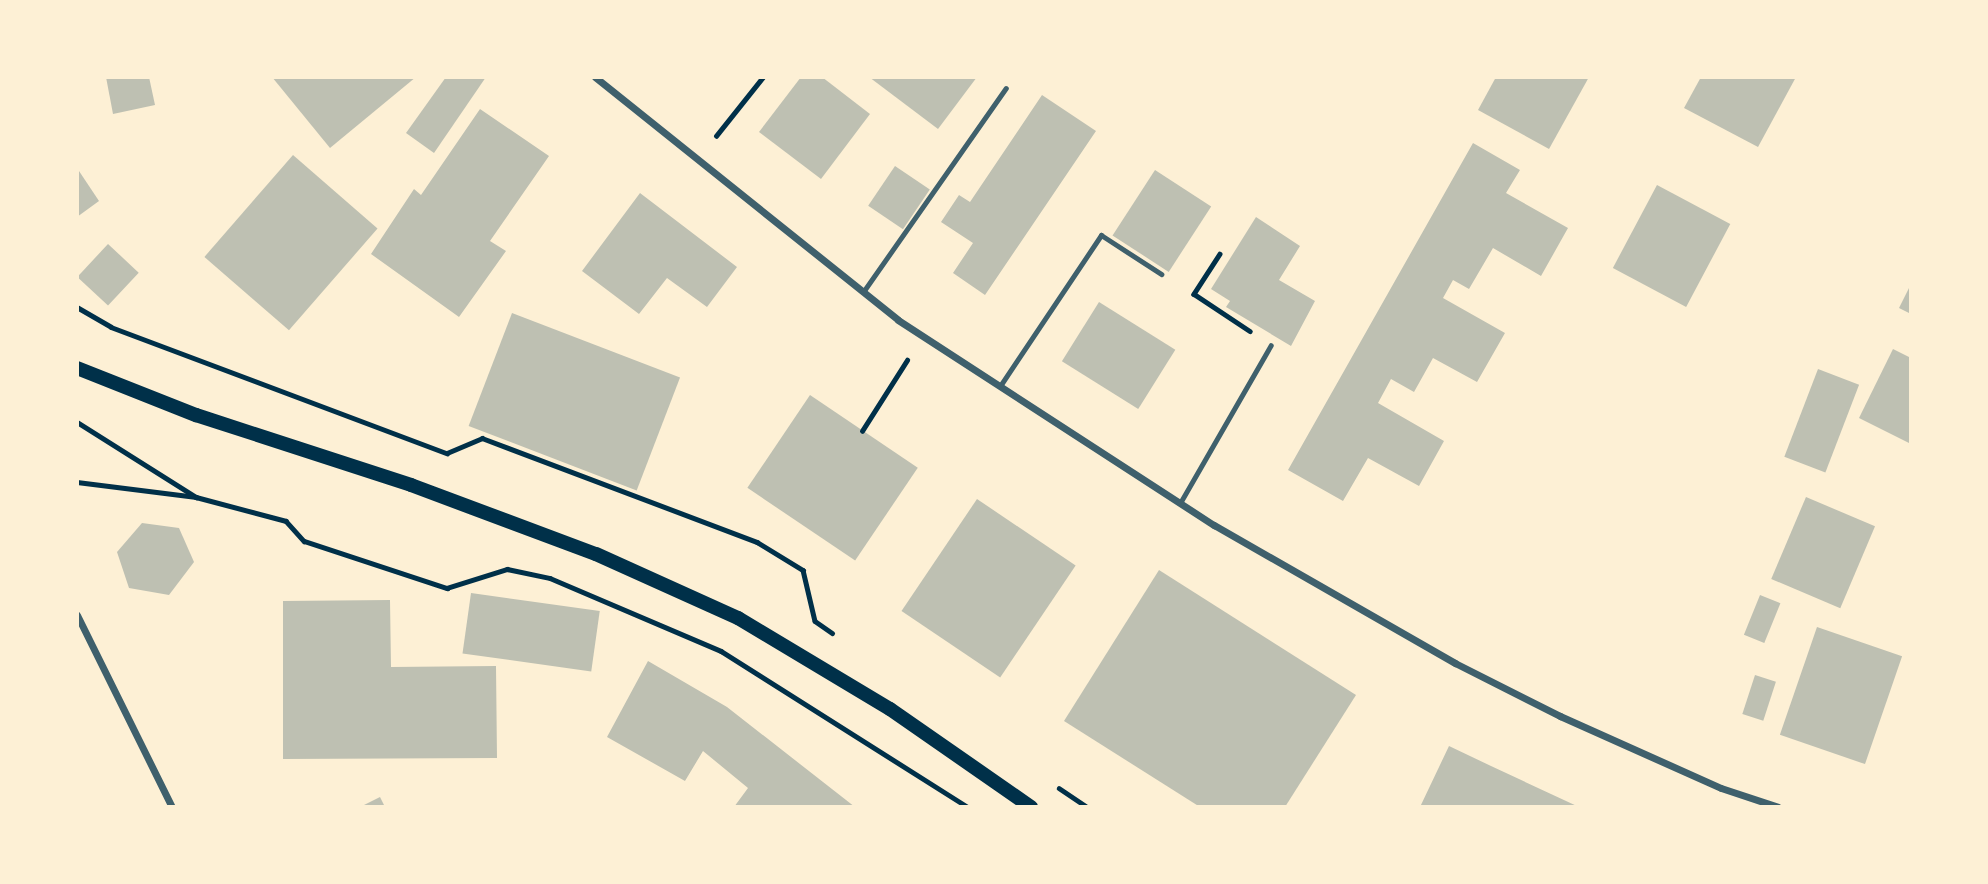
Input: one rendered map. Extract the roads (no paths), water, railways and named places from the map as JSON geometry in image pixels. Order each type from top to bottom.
[{"type":"main road","points":[[77,368],[196,415],[411,485],[596,554],[738,618],[890,709],[1031,807]]},
{"type":"street","points":[[595,77],[898,320],[1180,503],[1455,663],[1560,716],[1721,788],[1778,807]]},
{"type":"street","points":[[77,615],[172,807]]},
{"type":"lane","points":[[863,292],[1006,88]]},
{"type":"lane","points":[[1000,386],[1101,235],[1161,274]]},
{"type":"lane","points":[[1180,503],[1271,345]]}]
